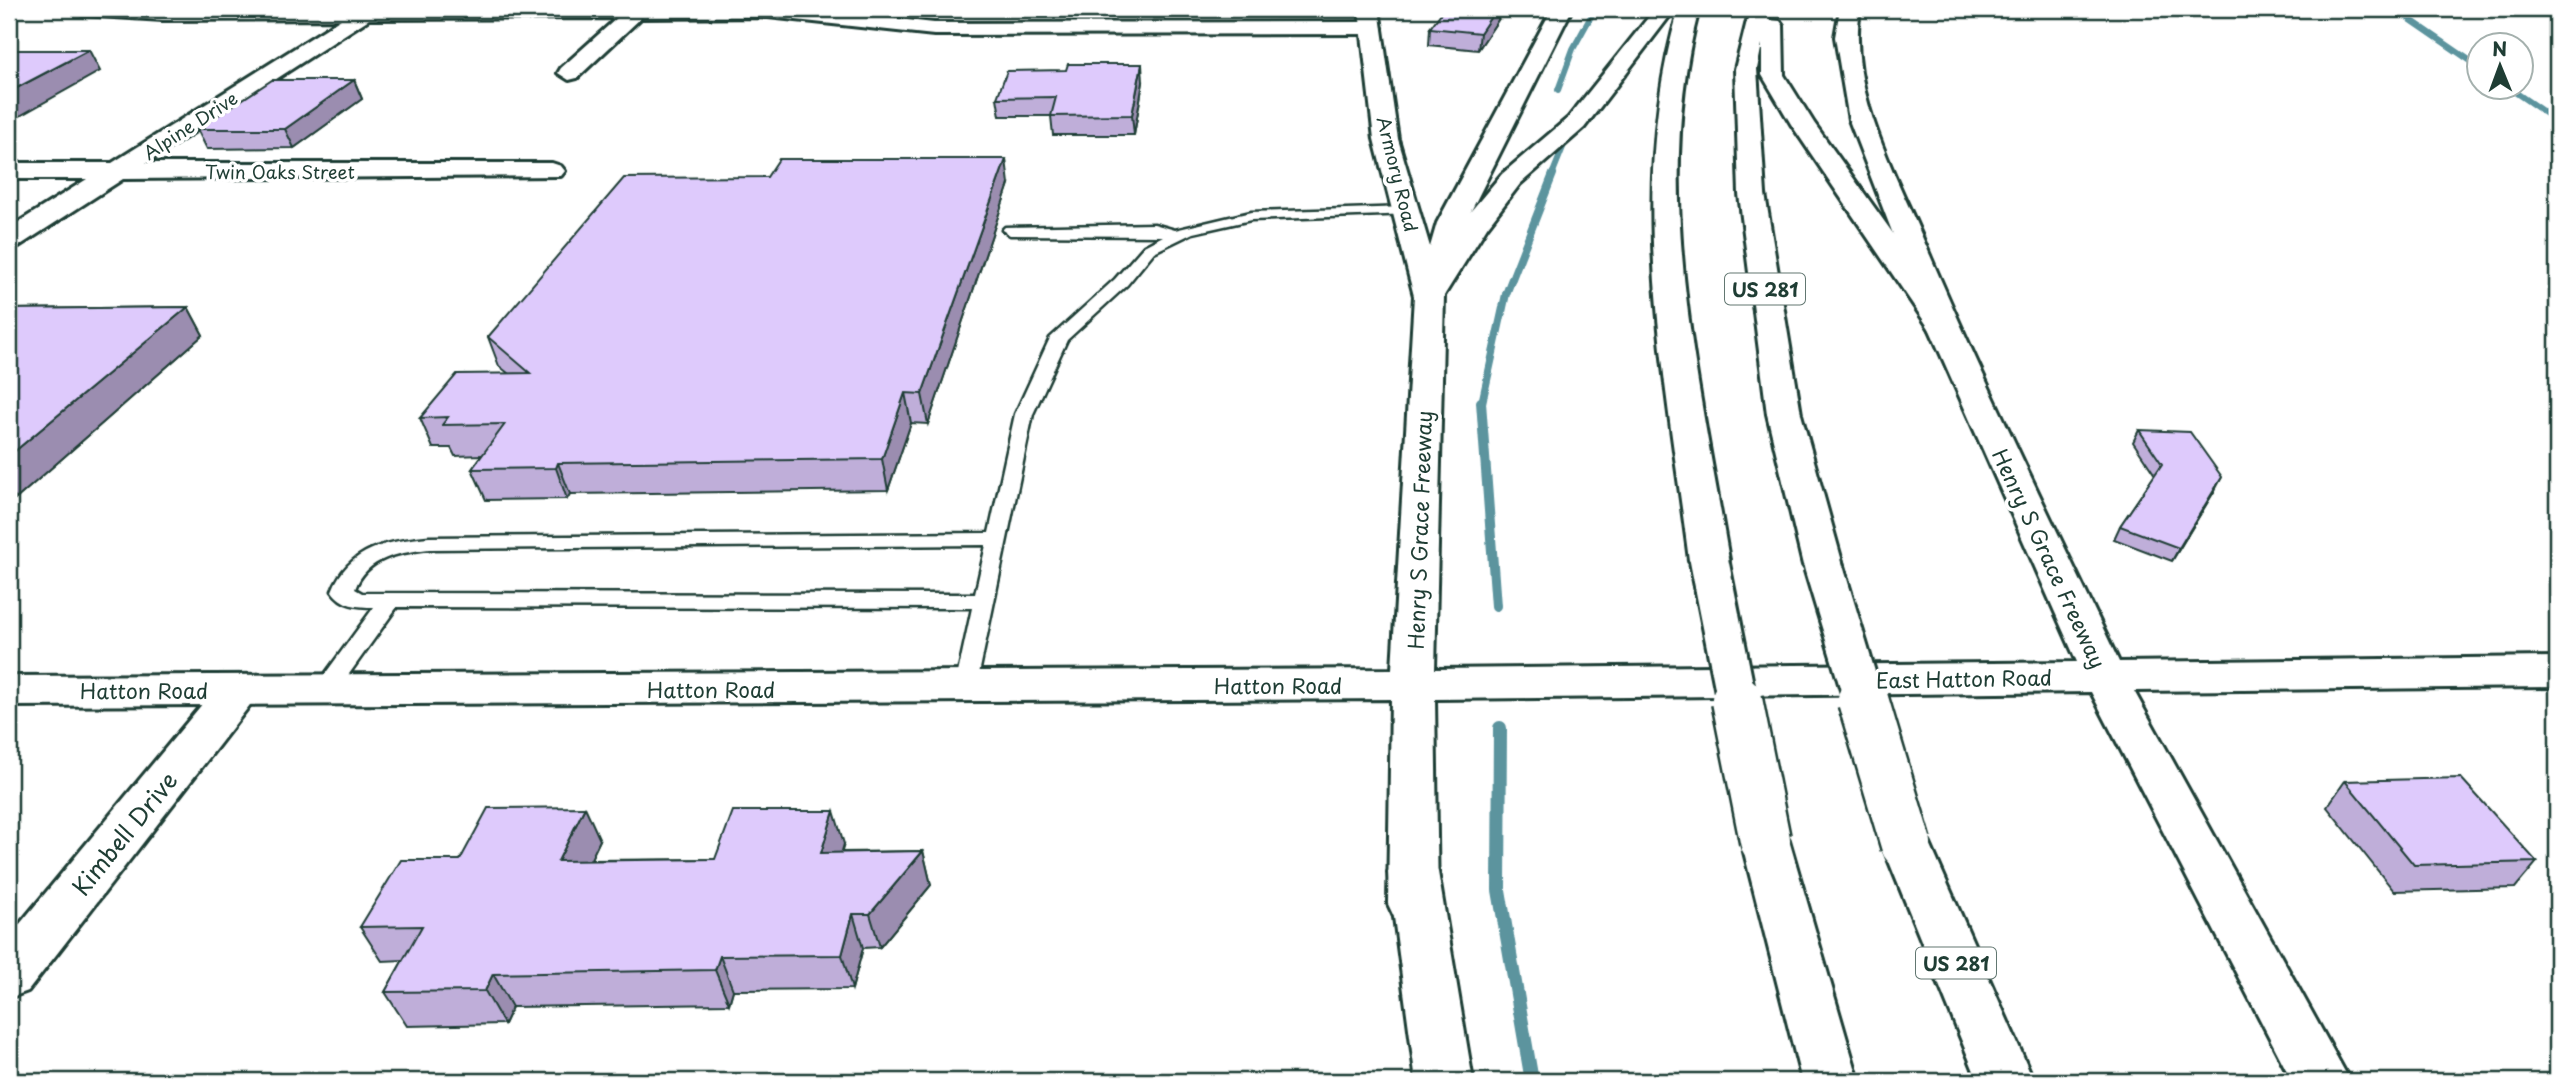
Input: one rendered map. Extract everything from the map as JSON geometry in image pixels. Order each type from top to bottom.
[{"type":"main road","points":[[82,9],[131,13],[769,10],[819,15],[881,27],[1011,29],[1228,19],[1371,18]]},
{"type":"main road","points":[[1011,29],[1019,9]]},
{"type":"main road","name":"Henry S Grace Freeway","points":[[1417,1081],[1413,684],[1429,296],[1451,223],[1562,9]]},
{"type":"main road","points":[[1429,296],[1475,224],[1511,179],[1576,123],[1665,9]]},
{"type":"main road","points":[[1689,9],[1681,31],[1665,133],[1665,246],[1709,560],[1765,840],[1831,1081]]},
{"type":"main road","name":"US 281","points":[[1760,9],[1746,69],[1752,194],[1784,414],[1823,565],[1906,844],[2006,1081]]},
{"type":"main road","points":[[1773,9],[1773,75],[1803,124],[1946,330]]},
{"type":"main road","name":"Henry S Grace Freeway","points":[[1850,9],[1845,37],[1861,120],[1946,330],[2105,677],[2322,1081]]},
{"type":"main road","points":[[569,73],[638,10]]},
{"type":"main road","name":"Alpine Drive","points":[[9,240],[368,11]]},
{"type":"main road","name":"Armory Road","points":[[1371,18],[1386,139],[1429,296]]},
{"type":"main road","name":"Twin Oaks Street","points":[[9,171],[552,171]]},
{"type":"main road","name":"East Hatton Road","points":[[1413,684],[2557,672]]},
{"type":"main road","name":"Hatton Road","points":[[9,691],[1413,684]]},
{"type":"main road","name":"Kimbell Drive","points":[[9,975],[237,690]]},
{"type":"main road","points":[[1413,872],[1445,1081]]},
{"type":"lane","points":[[967,687],[1024,414],[1059,338],[1121,282],[1149,249],[1188,229],[1251,216],[1407,211]]},
{"type":"lane","points":[[1010,230],[1154,229],[1176,235]]},
{"type":"lane","points":[[985,601],[357,600],[343,592],[346,578],[373,554],[429,543],[998,539]]},
{"type":"lane","points":[[326,690],[391,600]]},
{"type":"building","points":[[1444,9],[1496,9],[1480,33],[1430,28]]},
{"type":"building","points":[[9,50],[89,50],[9,92]]},
{"type":"building","points":[[1068,64],[1142,64],[1132,115],[1051,116],[1056,97],[997,98],[1007,71],[1066,70]]},
{"type":"building","points":[[272,80],[354,80],[285,129],[197,129]]},
{"type":"building","points":[[779,159],[1006,159],[922,394],[905,393],[882,459],[558,463],[556,468],[472,469],[505,424],[442,425],[448,417],[420,418],[457,374],[530,373],[488,337],[624,178],[767,177]]},
{"type":"building","points":[[188,307],[9,456],[9,309]]},
{"type":"building","points":[[2139,430],[2190,432],[2222,477],[2179,548],[2120,526],[2162,464]]},
{"type":"building","points":[[2461,778],[2537,862],[2414,865],[2345,781]]},
{"type":"building","points":[[585,807],[558,861],[715,859],[733,811],[834,811],[821,853],[923,851],[870,914],[853,914],[842,955],[720,956],[715,970],[493,974],[485,991],[385,992],[422,926],[360,927],[401,860],[460,860],[488,808]]},
{"type":"waterway","points":[[1558,90],[1573,49],[1595,9]]},
{"type":"waterway","points":[[2395,9],[2464,56]]},
{"type":"waterway","points":[[2529,102],[2557,121]]},
{"type":"waterway","points":[[1552,175],[1564,145]]},
{"type":"waterway","points":[[1482,403],[1506,294],[1553,174]]},
{"type":"waterway","points":[[1481,402],[1496,606]]},
{"type":"waterway","points":[[1500,728],[1499,890],[1532,1081]]}]
